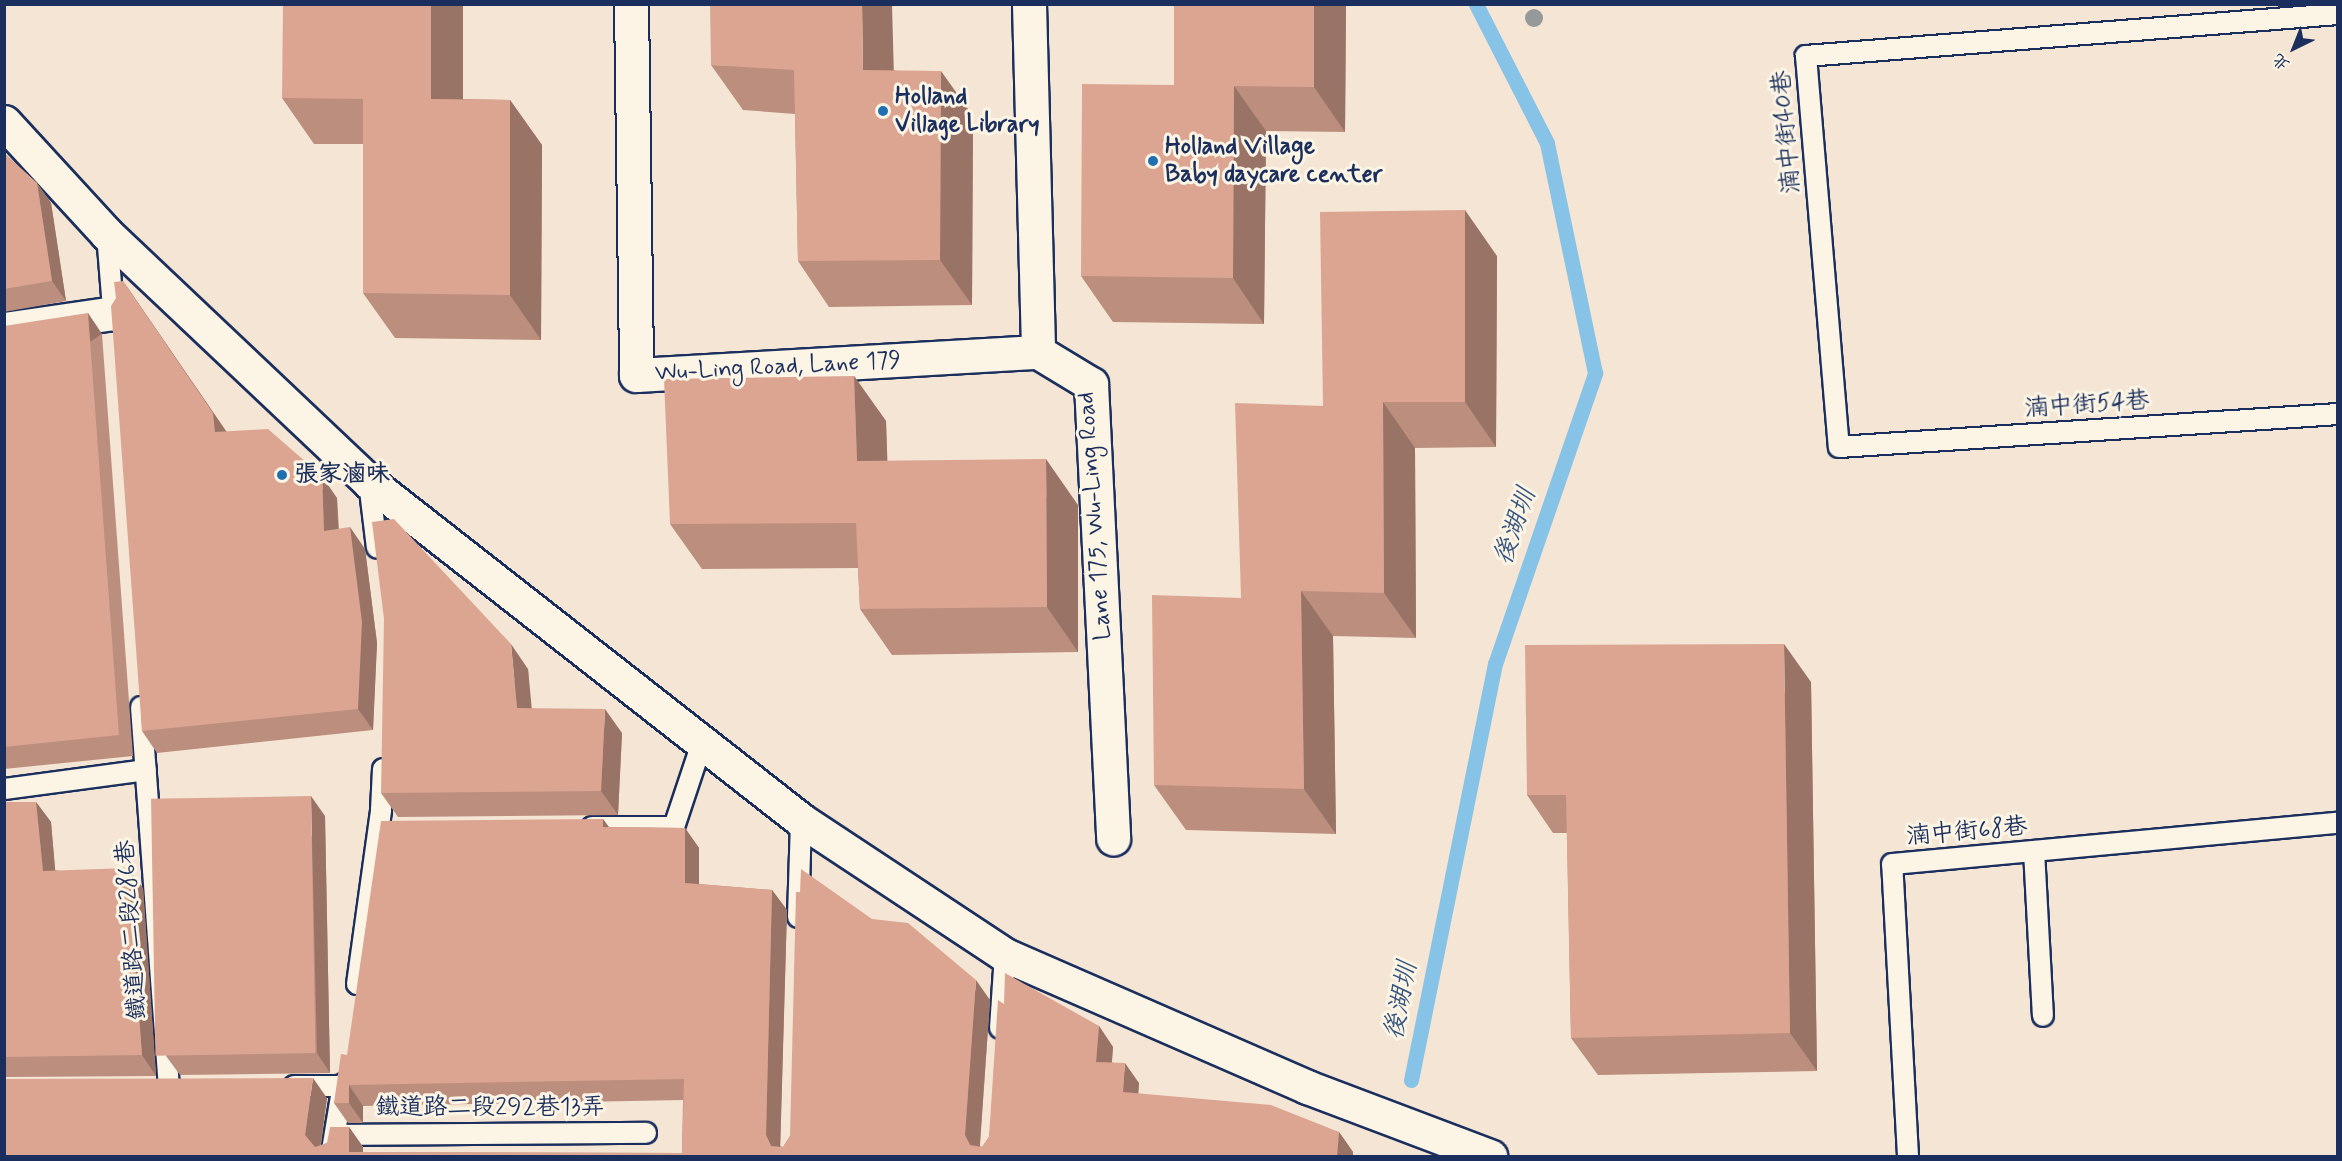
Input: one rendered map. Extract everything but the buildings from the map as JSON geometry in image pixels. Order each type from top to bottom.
[{"type":"street","name":"Wu-Ling Road, Lane 179","points":[[631,4],[636,375],[1038,352]]},
{"type":"street","points":[[1029,4],[1038,352]]},
{"type":"street","points":[[4,122],[107,234],[369,482],[801,820],[1005,956],[1307,1087],[1490,1156]]},
{"type":"street","points":[[4,329],[114,325]]},
{"type":"street","name":"Lane 175, Wu-Ling Road","points":[[1038,352],[1090,384],[1113,838]]},
{"type":"lane","name":"湳中街40巷","points":[[1839,447],[1806,56],[2337,14]]},
{"type":"lane","points":[[107,234],[114,325]]},
{"type":"lane","name":"湳中街54巷","points":[[1839,447],[2337,414]]},
{"type":"lane","points":[[369,482],[379,565]]},
{"type":"lane","name":"鐵道路二段286巷","points":[[140,688],[169,1087]]},
{"type":"lane","points":[[568,828],[674,827],[702,743]]},
{"type":"lane","points":[[354,1004],[379,829],[384,751]]},
{"type":"lane","points":[[4,789],[146,770]]},
{"type":"lane","points":[[797,936],[801,820]]},
{"type":"lane","name":"湳中街68巷","points":[[1908,1156],[1892,864],[2337,823]]},
{"type":"lane","points":[[379,829],[403,829]]},
{"type":"lane","points":[[2034,851],[2043,1016]]},
{"type":"lane","points":[[999,1049],[1005,956]]},
{"type":"lane","points":[[331,1156],[346,1063]]},
{"type":"lane","points":[[273,1086],[342,1086]]},
{"type":"lane","points":[[145,1087],[192,1087]]},
{"type":"lane","name":"鐵道路二段292巷13弄","points":[[335,1135],[646,1133]]},
{"type":"waterway","name":"後湖圳","points":[[1411,1080],[1495,664],[1595,373],[1547,143],[1476,4]]},
{"type":"place","name":"Holland Village Library","points":[[883,111]]},
{"type":"place","name":"Holland Village Baby daycare center","points":[[1153,161]]},
{"type":"place","name":"張家滷味","points":[[282,475]]}]
